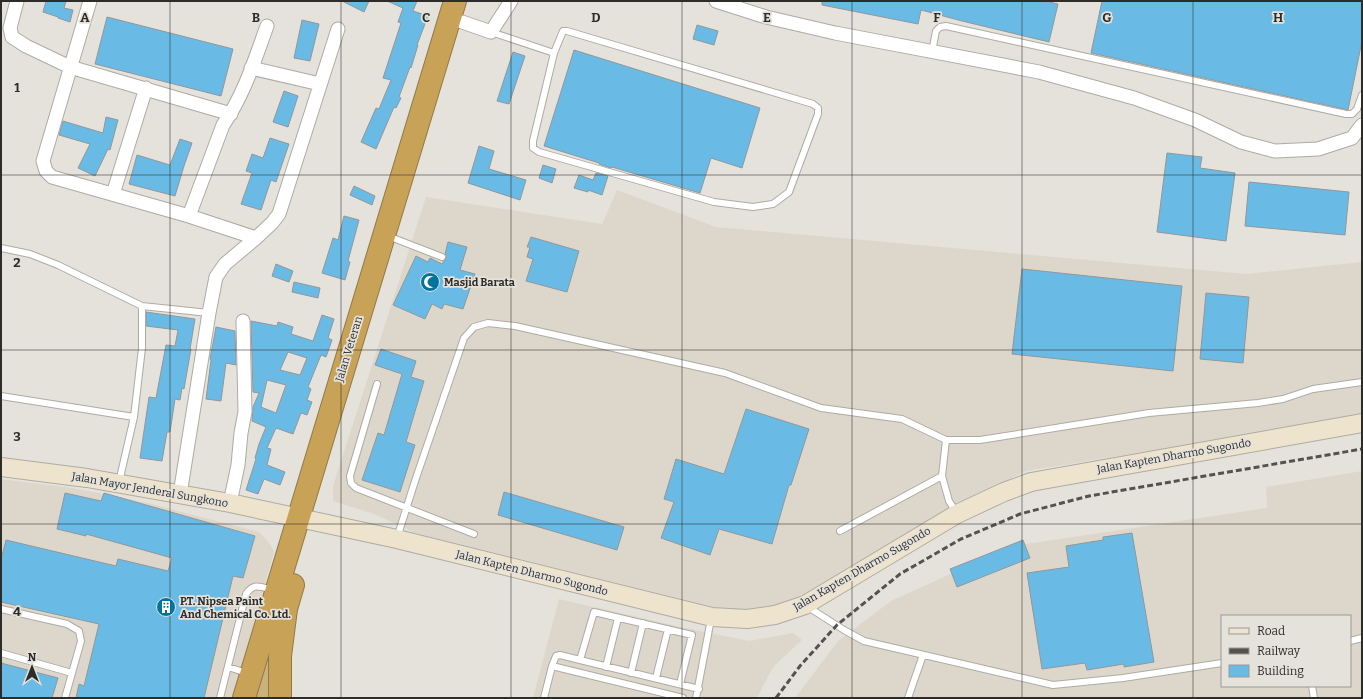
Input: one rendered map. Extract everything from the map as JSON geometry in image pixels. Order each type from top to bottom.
[{"type":"highway","name":"Jalan Veteran","points":[[244,698],[252,674],[269,654],[286,609],[304,520],[455,1]]},
{"type":"highway","name":"Jalan Veteran","points":[[280,698],[269,654],[276,590],[304,520],[469,1]]},
{"type":"main road","name":"Jalan Kapten Dharmo Sugondo","points":[[304,520],[397,539],[712,617],[747,619],[775,615],[805,605],[957,514],[1004,492],[1031,482],[1362,423]]},
{"type":"main road","name":"Jalan Mayor Jenderal Sungkono","points":[[1,467],[119,483],[230,503],[304,520]]},
{"type":"street","points":[[17,1],[10,28],[12,36],[26,46],[70,67],[231,114]]},
{"type":"street","points":[[90,1],[43,161],[46,171],[52,177],[189,216],[256,238]]},
{"type":"street","points":[[462,22],[491,32],[511,1]]},
{"type":"street","points":[[716,1],[766,17],[820,30],[1040,72],[1134,98],[1194,120],[1241,142],[1275,150],[1318,149],[1352,138],[1362,125]]},
{"type":"street","points":[[189,216],[223,125],[231,114],[267,26]]},
{"type":"street","points":[[180,494],[216,277],[225,264],[256,238],[279,214],[338,28]]},
{"type":"street","points":[[251,68],[320,84]]},
{"type":"street","points":[[113,194],[146,88]]},
{"type":"street","points":[[230,503],[238,465],[241,433],[245,412],[243,321]]},
{"type":"lane","points":[[932,52],[936,31],[940,27],[946,26],[1346,114],[1352,114],[1357,109],[1362,95]]},
{"type":"lane","points":[[563,31],[567,31],[813,104],[818,108],[818,114],[790,192],[772,204],[752,207],[714,202],[539,152],[534,148],[533,141],[554,53],[561,34],[563,31]]},
{"type":"lane","points":[[491,32],[554,53]]},
{"type":"lane","points":[[393,238],[442,257]]},
{"type":"lane","points":[[1,248],[30,254],[58,265],[142,306],[209,313]]},
{"type":"lane","points":[[119,483],[125,463],[134,417],[142,348],[142,306]]},
{"type":"lane","points":[[397,539],[415,481],[464,338],[474,327],[488,324],[515,326],[726,373],[821,408],[902,419],[946,440],[980,440],[1150,412],[1258,403],[1284,399],[1313,389],[1362,382]]},
{"type":"lane","points":[[377,384],[350,476],[351,483],[356,488],[474,534]]},
{"type":"lane","points":[[1,396],[134,417]]},
{"type":"lane","points":[[946,440],[942,476],[949,501],[957,514]]},
{"type":"lane","points":[[840,531],[942,476]]},
{"type":"lane","points":[[220,698],[246,594],[250,588],[256,586],[276,590]]},
{"type":"lane","points":[[805,605],[864,641],[1053,685],[1123,678],[1221,663]]},
{"type":"lane","points":[[1,610],[67,624],[79,631],[81,641],[65,698]]},
{"type":"lane","points":[[580,660],[594,612],[668,629],[692,635],[680,684]]},
{"type":"lane","points":[[696,698],[712,617]]},
{"type":"lane","points":[[606,667],[618,618]]},
{"type":"lane","points":[[631,673],[643,623]]},
{"type":"lane","points":[[656,678],[668,629]]},
{"type":"lane","points":[[1351,641],[1362,638]]},
{"type":"lane","points":[[1,653],[72,673]]},
{"type":"lane","points":[[544,698],[552,666],[556,656],[560,655],[699,689]]},
{"type":"lane","points":[[908,698],[923,655]]},
{"type":"lane","points":[[552,666],[683,698]]},
{"type":"lane","points":[[228,667],[252,674]]},
{"type":"lane","points":[[1312,687],[1314,698]]},
{"type":"shaded area","points":[[617,190],[716,227],[1246,274],[1362,262],[1362,417],[1026,471],[980,493],[841,578],[800,598],[759,611],[719,608],[415,533],[374,514],[333,501],[333,486],[426,197],[602,224]]},
{"type":"shaded area","points":[[1362,471],[1362,698],[795,698],[838,641],[891,601],[1012,546],[1267,508],[1266,487]]},
{"type":"shaded area","points":[[1,479],[73,488],[148,503],[259,532],[270,544],[274,552],[233,698],[1,698]]},
{"type":"shaded area","points":[[559,599],[749,641],[793,633],[802,640],[773,667],[757,698],[533,698]]},
{"type":"shaded area","points":[[269,659],[274,662],[274,698],[252,698],[263,660]]},
{"type":"building","points":[[46,1],[66,1],[64,8],[73,10],[70,22],[43,12]]},
{"type":"building","points":[[342,1],[369,1],[364,12]]},
{"type":"building","points":[[387,1],[417,1],[413,11],[428,16],[417,45],[411,68],[410,67],[399,97],[401,98],[396,108],[394,107],[376,149],[361,142],[376,108],[379,109],[391,80],[383,78],[401,23],[398,22],[403,8]]},
{"type":"building","points":[[822,1],[1045,1],[1058,4],[1049,42],[921,10],[918,24],[822,5]]},
{"type":"building","points":[[1102,1],[1362,1],[1362,41],[1348,110],[1091,53]]},
{"type":"building","points":[[107,17],[233,49],[221,96],[95,64]]},
{"type":"building","points":[[302,20],[319,24],[310,61],[294,58]]},
{"type":"building","points":[[697,25],[718,31],[714,45],[693,39]]},
{"type":"building","points":[[574,50],[760,108],[742,168],[711,158],[700,193],[612,167],[611,168],[544,146]]},
{"type":"building","points":[[513,52],[525,56],[509,104],[497,101]]},
{"type":"building","points":[[284,91],[298,96],[288,127],[273,122]]},
{"type":"building","points":[[106,117],[118,120],[110,150],[108,149],[95,176],[78,168],[90,144],[59,135],[63,121],[103,133]]},
{"type":"building","points":[[270,138],[289,144],[276,182],[271,180],[261,210],[241,204],[252,173],[246,171],[252,154],[263,158]]},
{"type":"building","points":[[180,139],[192,143],[175,196],[129,184],[137,155],[170,165]]},
{"type":"building","points":[[479,146],[494,151],[489,169],[526,180],[520,200],[468,183]]},
{"type":"building","points":[[1167,153],[1202,157],[1200,168],[1235,173],[1226,241],[1157,232]]},
{"type":"building","points":[[543,165],[556,169],[552,183],[539,178]]},
{"type":"building","points":[[596,173],[608,176],[602,195],[588,190],[588,192],[574,188],[579,175],[593,180]]},
{"type":"building","points":[[1249,182],[1349,192],[1345,235],[1245,226]]},
{"type":"building","points":[[354,186],[375,196],[372,205],[350,195]]},
{"type":"building","points":[[344,216],[359,220],[348,261],[350,262],[345,280],[322,273],[333,238],[338,240]]},
{"type":"building","points":[[531,237],[579,251],[567,292],[526,281],[533,259],[527,257],[530,247],[527,247]]},
{"type":"building","points":[[448,242],[467,247],[460,270],[475,274],[463,309],[444,304],[442,309],[432,304],[425,319],[393,305],[416,256],[428,262],[430,258],[442,264],[446,258],[445,254]]},
{"type":"building","points":[[276,264],[293,271],[289,282],[272,276]]},
{"type":"building","points":[[1022,269],[1182,286],[1173,371],[1012,354]]},
{"type":"building","points":[[294,282],[320,288],[318,298],[292,292]]},
{"type":"building","points":[[1206,293],[1249,297],[1243,363],[1200,359]]},
{"type":"building","points":[[146,312],[195,319],[184,389],[182,388],[180,400],[175,399],[170,432],[167,432],[162,461],[140,458],[149,397],[156,398],[166,345],[175,346],[178,330],[146,326]]},
{"type":"building","points":[[322,315],[334,319],[328,338],[332,340],[326,357],[321,355],[308,387],[311,389],[307,400],[312,402],[307,415],[301,413],[293,434],[276,428],[267,448],[271,449],[267,465],[285,472],[280,485],[264,479],[258,494],[246,490],[259,444],[266,427],[252,421],[253,407],[259,393],[253,392],[251,321],[277,326],[278,322],[293,327],[291,334],[313,341]],"holes":[[[288,352],[307,358],[300,375],[280,370]],[[267,380],[286,385],[276,413],[261,407]]]},
{"type":"building","points":[[216,327],[235,331],[236,365],[226,363],[221,401],[206,399],[210,359]]},
{"type":"building","points":[[381,349],[416,361],[411,377],[424,381],[406,442],[415,445],[400,492],[362,480],[378,433],[384,435],[402,374],[375,365]]},
{"type":"building","points":[[746,409],[809,429],[791,485],[789,485],[772,544],[719,529],[710,555],[661,538],[674,502],[664,499],[676,459],[724,474]]},
{"type":"building","points":[[504,492],[624,527],[617,550],[498,515]]},
{"type":"building","points":[[65,493],[101,501],[104,493],[255,536],[243,578],[233,576],[204,698],[76,698],[79,684],[84,686],[99,624],[1,602],[1,560],[6,540],[116,566],[118,559],[168,571],[172,558],[86,534],[86,536],[57,529]]},
{"type":"building","points":[[1132,533],[1154,662],[1124,667],[1124,664],[1087,670],[1085,663],[1042,669],[1027,573],[1069,567],[1066,546],[1103,540],[1103,537]]},
{"type":"building","points":[[1023,540],[1030,558],[957,587],[950,569]]},
{"type":"building","points":[[1,663],[58,678],[52,698],[1,698]]},
{"type":"railway","points":[[776,698],[800,666],[837,625],[900,574],[961,539],[1020,514],[1089,496],[1362,449]]},
{"type":"place","name":"Masjid Barata","points":[[430,282]]},
{"type":"place","name":"P.T. Nipsea Paint And Chemical Co. Ltd.","points":[[166,607]]}]
